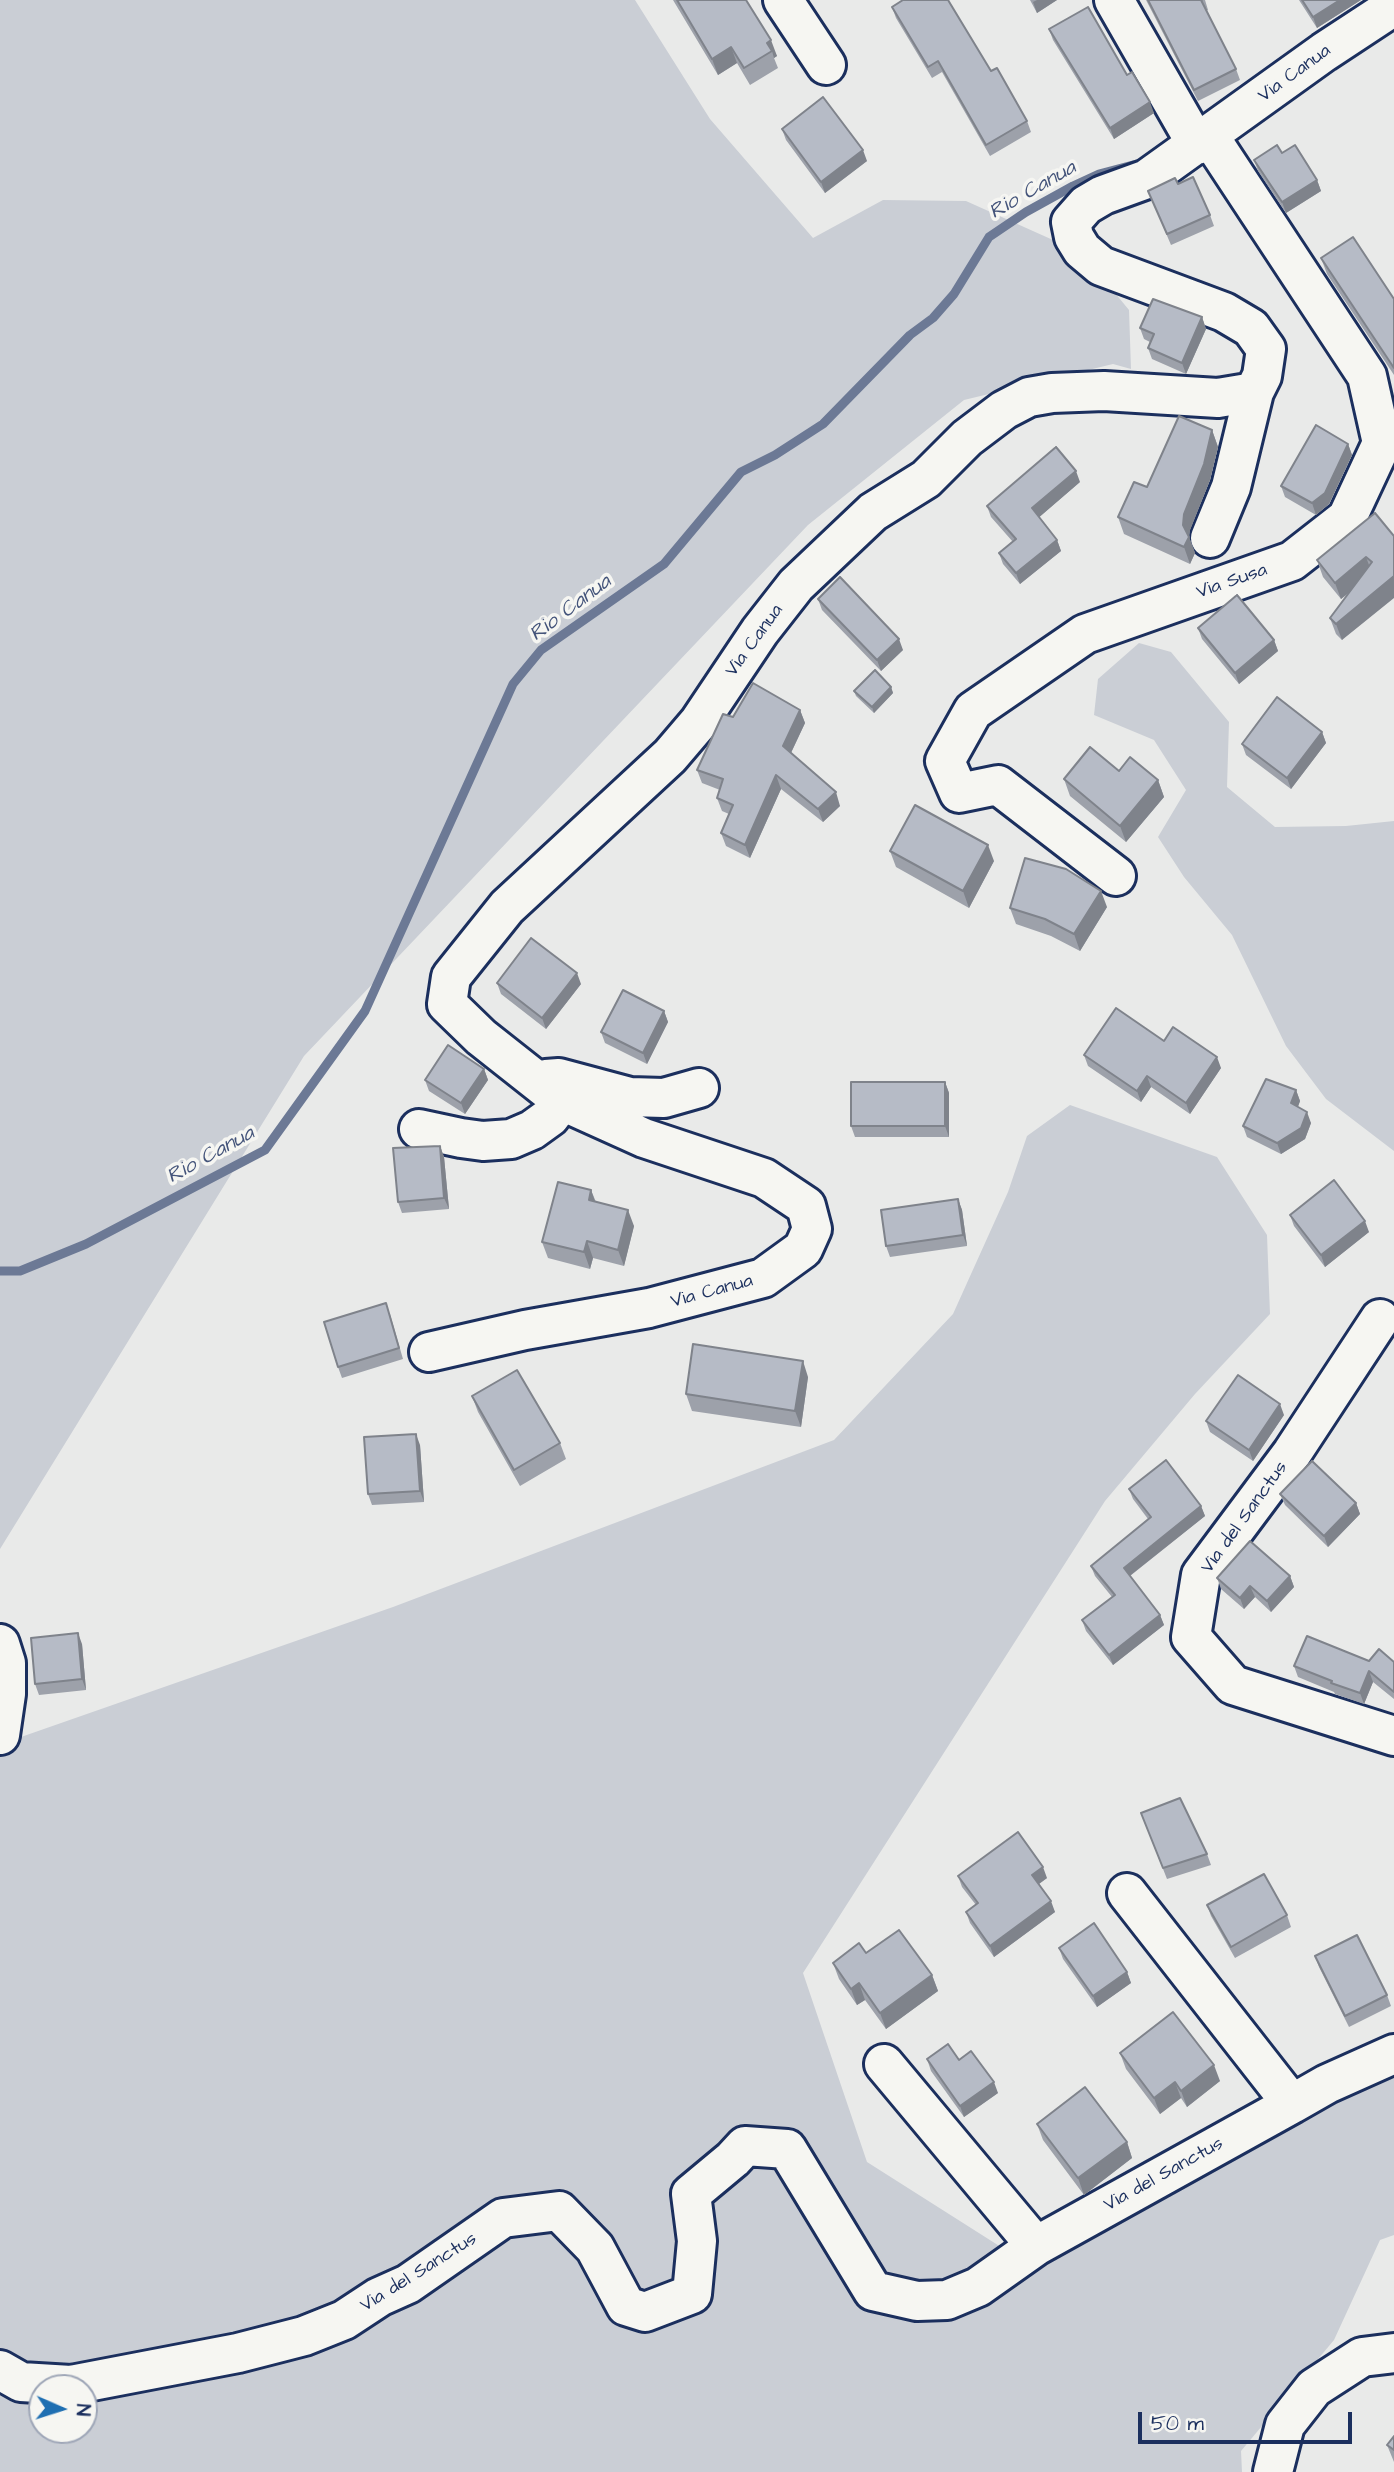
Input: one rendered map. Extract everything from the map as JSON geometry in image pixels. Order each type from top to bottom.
[{"type":"street","points":[[783,0],[826,65]]},
{"type":"street","points":[[1114,0],[1203,140]]},
{"type":"street","name":"Via Canua","points":[[1210,538],[1231,487],[1254,392],[1262,376],[1266,349],[1251,328],[1224,312],[1101,266],[1082,250],[1074,237],[1071,222],[1086,205],[1103,195],[1147,179],[1324,52],[1394,6]]},
{"type":"street","name":"Via Susa","points":[[1116,876],[998,785],[959,793],[945,761],[973,711],[1085,634],[1292,561],[1347,518],[1381,443],[1367,376],[1203,140]]},
{"type":"street","name":"Via Canua","points":[[429,1352],[525,1330],[649,1308],[763,1278],[803,1249],[812,1229],[806,1206],[764,1178],[644,1138],[548,1090],[481,1037],[447,1004],[451,977],[507,907],[670,756],[699,722],[760,631],[796,586],[873,512],[926,479],[967,438],[1004,410],[1029,397],[1052,393],[1104,391],[1218,398],[1254,392]]},
{"type":"street","points":[[419,1129],[472,1139],[511,1139],[533,1130],[550,1116],[548,1090],[559,1078],[630,1097],[664,1098],[699,1088]]},
{"type":"street","name":"Via del Sanctus","points":[[1380,1319],[1293,1453],[1202,1575],[1191,1637],[1233,1685],[1394,1736]]},
{"type":"street","points":[[0,1644],[6,1662],[6,1693],[0,1735]]},
{"type":"street","points":[[1127,1893],[1292,2104]]},
{"type":"street","name":"Via del Sanctus","points":[[0,2370],[21,2382],[71,2385],[238,2353],[304,2336],[344,2320],[379,2297],[408,2284],[503,2218],[559,2211],[595,2248],[626,2306],[645,2312],[692,2294],[697,2241],[691,2194],[733,2160],[745,2146],[787,2150],[873,2291],[917,2301],[947,2300],[978,2287],[1036,2246],[1327,2084],[1394,2054]]},
{"type":"street","points":[[884,2064],[1036,2246]]},
{"type":"street","points":[[1273,2472],[1285,2425],[1314,2388],[1362,2357],[1394,2353]]},
{"type":"shaded area","points":[[0,0],[635,0],[710,119],[813,238],[883,200],[966,201],[1082,253],[1129,310],[1131,369],[1113,364],[964,400],[808,525],[304,1056],[0,1549]]},
{"type":"shaded area","points":[[1139,643],[1171,652],[1229,722],[1227,787],[1275,827],[1346,826],[1394,821],[1394,1151],[1326,1099],[1286,1046],[1232,935],[1184,877],[1158,837],[1186,790],[1154,740],[1094,715],[1098,679]]},
{"type":"shaded area","points":[[1070,1105],[1217,1157],[1267,1235],[1270,1314],[1195,1394],[1105,1501],[803,1973],[867,2162],[1034,2268],[1394,2066],[1394,2235],[1380,2240],[1334,2340],[1241,2451],[1242,2472],[0,2472],[0,1704],[21,1737],[393,1607],[834,1440],[953,1314],[1008,1192],[1027,1136]]},
{"type":"building","points":[[677,0],[746,0],[771,40],[767,43],[772,51],[744,68],[731,47],[712,59]]},
{"type":"building","points":[[903,0],[948,0],[991,71],[997,68],[1027,121],[986,145],[938,61],[928,67],[892,7]]},
{"type":"building","points":[[1148,0],[1201,0],[1236,69],[1194,90]]},
{"type":"building","points":[[1302,0],[1340,0],[1313,17]]},
{"type":"building","points":[[1088,7],[1127,75],[1132,72],[1150,102],[1110,128],[1049,29]]},
{"type":"building","points":[[823,97],[863,150],[821,182],[782,129]]},
{"type":"building","points":[[1277,145],[1282,153],[1295,145],[1317,180],[1282,202],[1254,160]]},
{"type":"building","points":[[1193,177],[1210,215],[1167,234],[1148,191],[1175,178],[1178,184]]},
{"type":"building","points":[[1353,237],[1394,299],[1394,368],[1321,258]]},
{"type":"building","points":[[1153,299],[1202,317],[1182,363],[1148,348],[1154,334],[1140,328]]},
{"type":"building","points":[[1179,416],[1212,430],[1204,464],[1184,514],[1183,525],[1189,537],[1184,547],[1118,517],[1134,482],[1147,487]]},
{"type":"building","points":[[1316,425],[1348,444],[1325,493],[1312,503],[1281,486]]},
{"type":"building","points":[[1056,447],[1076,471],[1032,508],[1057,540],[1016,573],[999,553],[1016,539],[987,506]]},
{"type":"building","points":[[1375,513],[1394,536],[1394,576],[1336,624],[1330,618],[1372,562],[1366,557],[1335,583],[1317,560]]},
{"type":"building","points":[[840,577],[899,639],[877,660],[818,599]]},
{"type":"building","points":[[1237,595],[1274,640],[1235,673],[1198,628]]},
{"type":"building","points":[[875,670],[891,687],[872,707],[854,691]]},
{"type":"building","points":[[753,683],[800,710],[783,746],[836,792],[818,809],[776,775],[745,845],[721,833],[733,805],[717,798],[723,779],[697,770],[723,714],[733,717]]},
{"type":"building","points":[[1277,697],[1322,732],[1287,778],[1242,744]]},
{"type":"building","points":[[1090,747],[1119,771],[1130,757],[1158,780],[1120,826],[1064,779]]},
{"type":"building","points":[[915,805],[988,845],[963,891],[890,851]]},
{"type":"building","points":[[1025,858],[1066,869],[1101,891],[1074,934],[1045,919],[1010,908]]},
{"type":"building","points":[[531,938],[577,973],[542,1018],[497,983]]},
{"type":"building","points":[[623,990],[664,1011],[643,1053],[601,1032]]},
{"type":"building","points":[[1116,1008],[1164,1041],[1173,1027],[1217,1057],[1186,1103],[1147,1076],[1137,1091],[1084,1055]]},
{"type":"building","points":[[448,1045],[484,1069],[461,1103],[425,1080]]},
{"type":"building","points":[[1266,1079],[1296,1090],[1291,1103],[1307,1112],[1301,1128],[1277,1143],[1243,1126]]},
{"type":"building","points":[[851,1082],[945,1082],[945,1126],[851,1126]]},
{"type":"building","points":[[440,1146],[444,1198],[398,1202],[393,1148]]},
{"type":"building","points":[[1334,1180],[1365,1221],[1321,1255],[1290,1215]]},
{"type":"building","points":[[558,1182],[591,1190],[589,1200],[628,1210],[618,1250],[587,1241],[584,1252],[542,1242]]},
{"type":"building","points":[[958,1199],[963,1235],[886,1246],[881,1210]]},
{"type":"building","points":[[386,1303],[399,1348],[338,1367],[324,1322]]},
{"type":"building","points":[[693,1344],[803,1361],[795,1411],[686,1394]]},
{"type":"building","points":[[517,1370],[560,1443],[514,1470],[472,1396]]},
{"type":"building","points":[[1238,1375],[1280,1404],[1249,1450],[1206,1421]]},
{"type":"building","points":[[416,1434],[420,1491],[368,1494],[364,1437]]},
{"type":"building","points":[[1166,1460],[1201,1506],[1124,1568],[1160,1615],[1109,1655],[1082,1620],[1115,1595],[1091,1566],[1151,1517],[1129,1489]]},
{"type":"building","points":[[1312,1461],[1356,1503],[1324,1536],[1280,1494]]},
{"type":"building","points":[[1250,1541],[1290,1576],[1267,1601],[1250,1586],[1240,1598],[1217,1578]]},
{"type":"building","points":[[78,1633],[82,1679],[35,1684],[31,1638]]},
{"type":"building","points":[[1307,1636],[1369,1661],[1379,1649],[1394,1662],[1394,1692],[1369,1671],[1360,1693],[1294,1666]]},
{"type":"building","points":[[1180,1798],[1207,1854],[1163,1868],[1141,1813]]},
{"type":"building","points":[[1018,1832],[1043,1867],[1032,1875],[1051,1901],[990,1946],[966,1912],[978,1903],[958,1876]]},
{"type":"building","points":[[1264,1874],[1287,1915],[1231,1947],[1207,1905]]},
{"type":"building","points":[[1094,1923],[1127,1972],[1093,1996],[1059,1948]]},
{"type":"building","points":[[899,1930],[932,1975],[880,2013],[859,1983],[851,1989],[833,1963],[859,1943],[866,1953]]},
{"type":"building","points":[[1357,1935],[1387,1995],[1345,2016],[1315,1956]]},
{"type":"building","points":[[1173,2012],[1214,2065],[1181,2091],[1175,2082],[1154,2098],[1120,2053]]},
{"type":"building","points":[[948,2044],[959,2060],[971,2051],[994,2082],[960,2106],[927,2059]]},
{"type":"building","points":[[1085,2087],[1127,2142],[1078,2178],[1037,2124]]},
{"type":"building","points":[[1394,2436],[1394,2450],[1387,2445]]},
{"type":"waterway","name":"Rio Canua","points":[[0,1271],[20,1271],[86,1244],[265,1150],[365,1011],[513,684],[541,650],[664,564],[741,472],[775,455],[823,424],[910,335],[933,318],[954,294],[989,237],[1026,212],[1073,186],[1099,174],[1133,165]]}]
